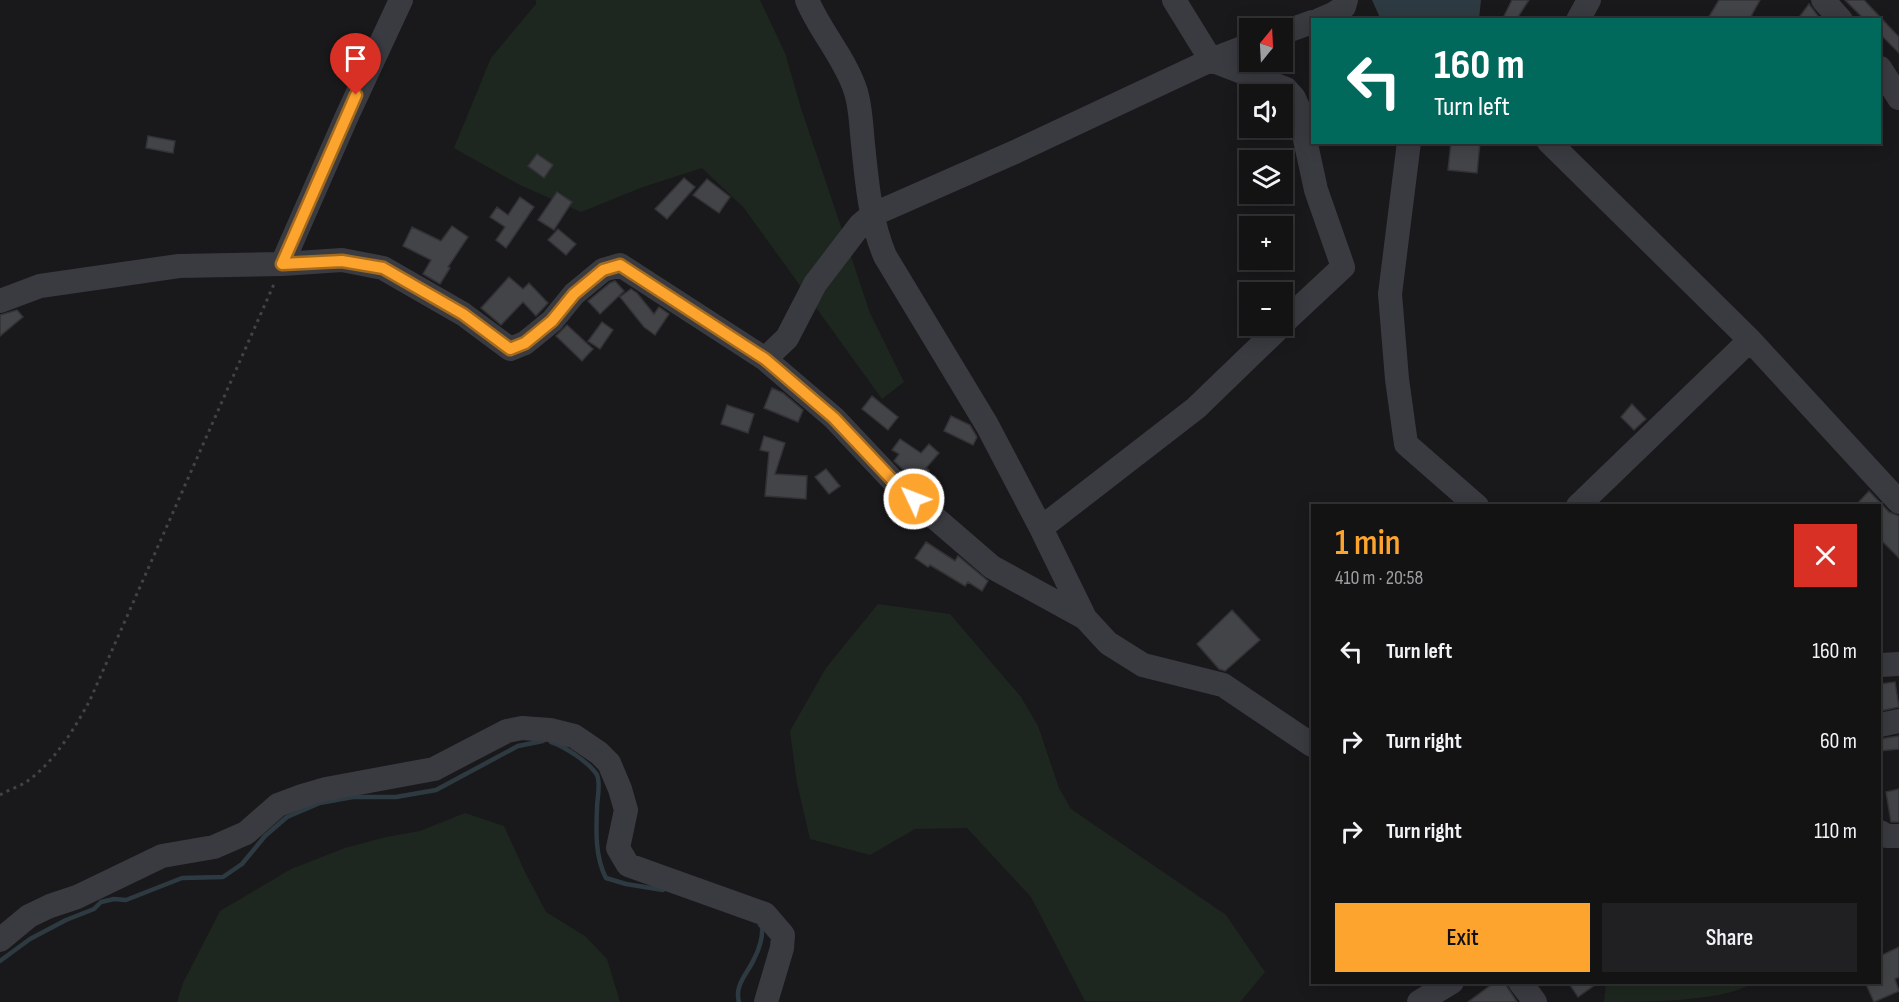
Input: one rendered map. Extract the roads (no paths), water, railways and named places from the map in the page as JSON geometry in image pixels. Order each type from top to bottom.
[{"type":"street","points":[[282,264],[401,0]]},
{"type":"street","points":[[807,0],[817,23],[855,89],[875,233],[885,256],[987,425],[1085,618],[1107,643],[1143,664],[1223,685],[1311,745]]},
{"type":"street","points":[[1174,0],[1211,60],[1286,89],[1298,107],[1316,190],[1342,267],[1293,314]]},
{"type":"street","points":[[1579,18],[1588,0]]},
{"type":"street","points":[[1822,0],[1839,18]]},
{"type":"street","points":[[1323,18],[1348,9]]},
{"type":"street","points":[[1293,29],[1311,22]]},
{"type":"street","points":[[765,359],[787,338],[815,284],[860,225],[872,215],[1239,49]]},
{"type":"street","points":[[1881,70],[1899,98]]},
{"type":"street","points":[[1409,144],[1390,294],[1397,379],[1406,444],[1475,504]]},
{"type":"street","points":[[1551,144],[1750,340],[1899,502]]},
{"type":"street","points":[[0,301],[40,286],[179,266],[342,261],[383,268],[463,314],[510,349],[525,343],[552,321],[574,294],[603,270],[620,265],[765,359],[834,418],[898,486],[992,567],[1085,618]]},
{"type":"street","points":[[1041,528],[1196,408],[1271,336]]},
{"type":"street","points":[[1580,504],[1750,340]]},
{"type":"street","points":[[1881,665],[1899,664]]},
{"type":"street","points":[[1881,725],[1899,722]]},
{"type":"street","points":[[0,940],[29,916],[77,897],[162,856],[214,847],[246,833],[278,805],[326,789],[434,769],[507,730],[522,728],[550,730],[574,736],[599,753],[609,763],[626,810],[618,848],[628,865],[765,914],[776,925],[783,935],[782,948],[766,1002]]},
{"type":"street","points":[[1881,833],[1887,836],[1899,836]]},
{"type":"street","points":[[1419,1002],[1449,984]]},
{"type":"street","points":[[1522,984],[1535,1002]]},
{"type":"waterway","points":[[0,961],[30,939],[66,920],[94,909],[101,902],[114,899],[126,900],[182,878],[223,877],[242,864],[265,836],[287,817],[320,803],[353,797],[396,797],[436,790],[518,746],[543,741]]},
{"type":"waterway","points":[[551,742],[563,747],[589,765],[597,775],[599,787],[597,844],[602,870],[606,878],[663,890]]},
{"type":"waterway","points":[[739,1002],[738,990],[760,943],[762,931],[760,925]]}]
